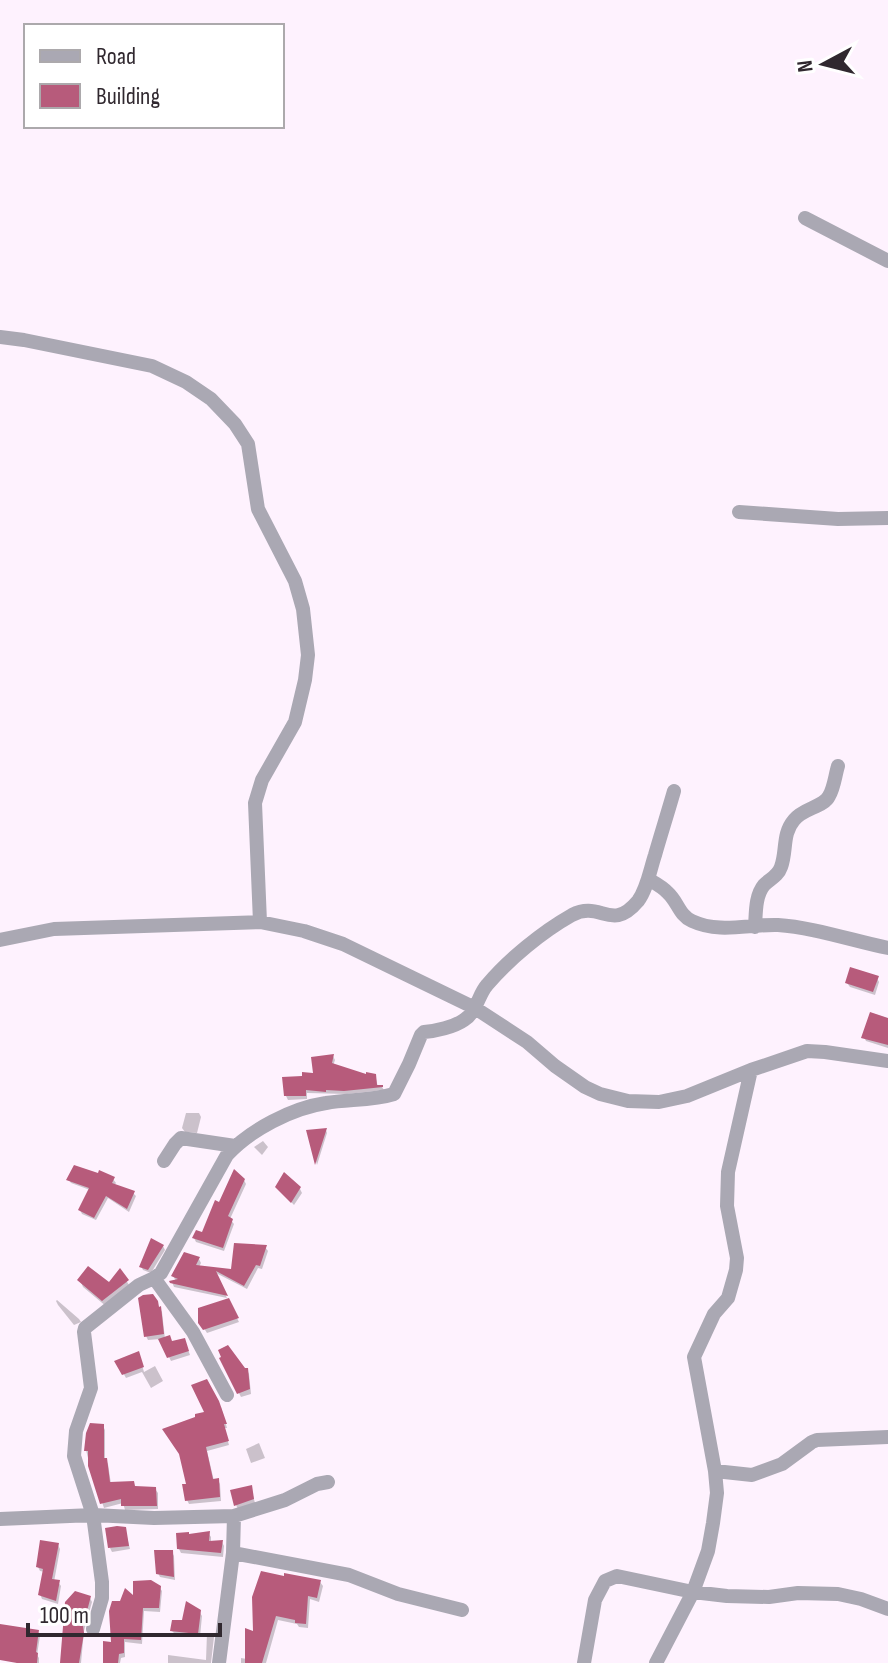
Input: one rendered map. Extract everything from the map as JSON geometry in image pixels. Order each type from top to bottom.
[{"type":"street","points":[[805,218],[888,261]]},
{"type":"street","points":[[0,337],[152,366],[186,382],[211,399],[235,424],[248,444],[258,509],[295,581],[303,609],[308,655],[295,722],[262,780],[255,803],[260,922]]},
{"type":"street","points":[[739,512],[838,519],[888,518]]},
{"type":"street","points":[[755,927],[757,902],[765,885],[781,867],[786,834],[791,823],[801,812],[825,802],[830,796],[838,766]]},
{"type":"street","points":[[93,1629],[102,1598],[102,1582],[93,1515],[74,1456],[76,1431],[91,1388],[85,1328],[139,1285],[161,1273],[235,1146],[290,1112],[328,1102],[394,1094],[421,1035],[465,1020],[475,1008],[484,988],[525,948],[582,911],[591,910],[610,917],[625,914],[641,897],[674,791]]},
{"type":"street","points":[[648,879],[666,890],[683,916],[718,929],[777,925],[888,948]]},
{"type":"street","points":[[0,940],[54,929],[260,922],[304,931],[343,944],[475,1008],[527,1042],[585,1087],[628,1101],[659,1102],[687,1096],[798,1053],[812,1051],[888,1061]]},
{"type":"street","points":[[656,1663],[693,1592],[708,1551],[717,1493],[694,1357],[714,1314],[728,1298],[736,1270],[737,1258],[727,1206],[728,1172],[751,1070]]},
{"type":"street","points":[[164,1161],[181,1138],[235,1146]]},
{"type":"street","points":[[154,1278],[193,1332],[227,1395]]},
{"type":"street","points":[[715,1471],[752,1475],[782,1464],[817,1440],[888,1437]]},
{"type":"street","points":[[0,1519],[93,1515],[154,1518],[234,1516],[328,1482]]},
{"type":"street","points":[[219,1663],[233,1553],[234,1516]]},
{"type":"street","points":[[233,1553],[349,1575],[398,1594],[462,1610]]},
{"type":"street","points":[[584,1663],[595,1600],[605,1581],[617,1576],[693,1592],[741,1597],[838,1594],[888,1609]]},
{"type":"building","points":[[850,967],[879,976],[873,992],[845,983]]},
{"type":"building","points":[[870,1012],[888,1018],[888,1045],[861,1038]]},
{"type":"building","points":[[334,1054],[332,1063],[366,1074],[376,1074],[377,1085],[383,1087],[326,1092],[306,1090],[306,1096],[284,1096],[282,1077],[313,1073],[311,1057]]},
{"type":"building","points":[[327,1128],[315,1165],[306,1130]]},
{"type":"building","points":[[74,1165],[98,1173],[99,1170],[115,1177],[112,1183],[135,1191],[127,1209],[106,1196],[94,1218],[78,1210],[89,1188],[66,1180]]},
{"type":"building","points":[[234,1169],[245,1179],[228,1216],[233,1219],[223,1248],[192,1238],[196,1230],[202,1232],[215,1200],[219,1202]]},
{"type":"building","points":[[284,1172],[301,1187],[291,1203],[275,1187]]},
{"type":"building","points":[[151,1238],[164,1245],[148,1270],[139,1267]]},
{"type":"building","points":[[234,1243],[267,1245],[260,1266],[256,1265],[244,1286],[216,1271],[228,1296],[170,1283],[178,1279],[171,1276],[184,1252],[200,1257],[196,1265],[231,1269]]},
{"type":"building","points":[[88,1266],[109,1282],[120,1268],[129,1280],[102,1301],[77,1280]]},
{"type":"building","points":[[153,1294],[161,1306],[164,1334],[144,1337],[138,1298]]},
{"type":"building","points":[[229,1298],[239,1318],[203,1330],[198,1323],[198,1308]]},
{"type":"building","points":[[170,1335],[172,1341],[185,1338],[189,1351],[167,1358],[158,1339]]},
{"type":"building","points":[[228,1345],[248,1368],[250,1389],[237,1394],[219,1358],[218,1350]]},
{"type":"building","points":[[139,1351],[144,1367],[122,1375],[114,1361]]},
{"type":"building","points":[[207,1379],[219,1401],[229,1441],[206,1447],[213,1479],[219,1478],[220,1497],[185,1501],[182,1484],[186,1484],[179,1454],[162,1429],[204,1412],[191,1385]]},
{"type":"building","points":[[90,1423],[104,1424],[104,1458],[107,1458],[110,1482],[134,1481],[135,1486],[156,1487],[157,1506],[121,1506],[121,1499],[100,1504],[88,1466],[88,1451],[84,1451]]},
{"type":"building","points":[[252,1485],[254,1499],[234,1506],[230,1490]]},
{"type":"building","points":[[126,1527],[129,1546],[108,1548],[105,1528]]},
{"type":"building","points":[[210,1531],[209,1541],[223,1540],[221,1553],[177,1549],[176,1533]]},
{"type":"building","points":[[40,1540],[59,1543],[52,1579],[60,1580],[56,1601],[38,1595],[43,1569],[36,1567]]},
{"type":"building","points":[[154,1550],[173,1550],[174,1577],[156,1574]]},
{"type":"building","points":[[261,1571],[321,1580],[317,1598],[308,1596],[306,1624],[276,1616],[262,1663],[245,1663],[245,1628],[253,1631],[252,1597]]},
{"type":"building","points":[[151,1580],[161,1586],[159,1608],[143,1608],[141,1640],[124,1639],[124,1653],[119,1654],[118,1663],[103,1663],[103,1641],[111,1642],[109,1611],[112,1601],[120,1601],[125,1588],[133,1595],[133,1581]]},
{"type":"building","points":[[75,1591],[91,1596],[83,1626],[79,1663],[60,1663],[65,1602]]},
{"type":"building","points":[[186,1601],[201,1610],[198,1634],[170,1631],[172,1620],[182,1620]]},
{"type":"building","points":[[0,1624],[39,1630],[37,1663],[0,1660]]}]
